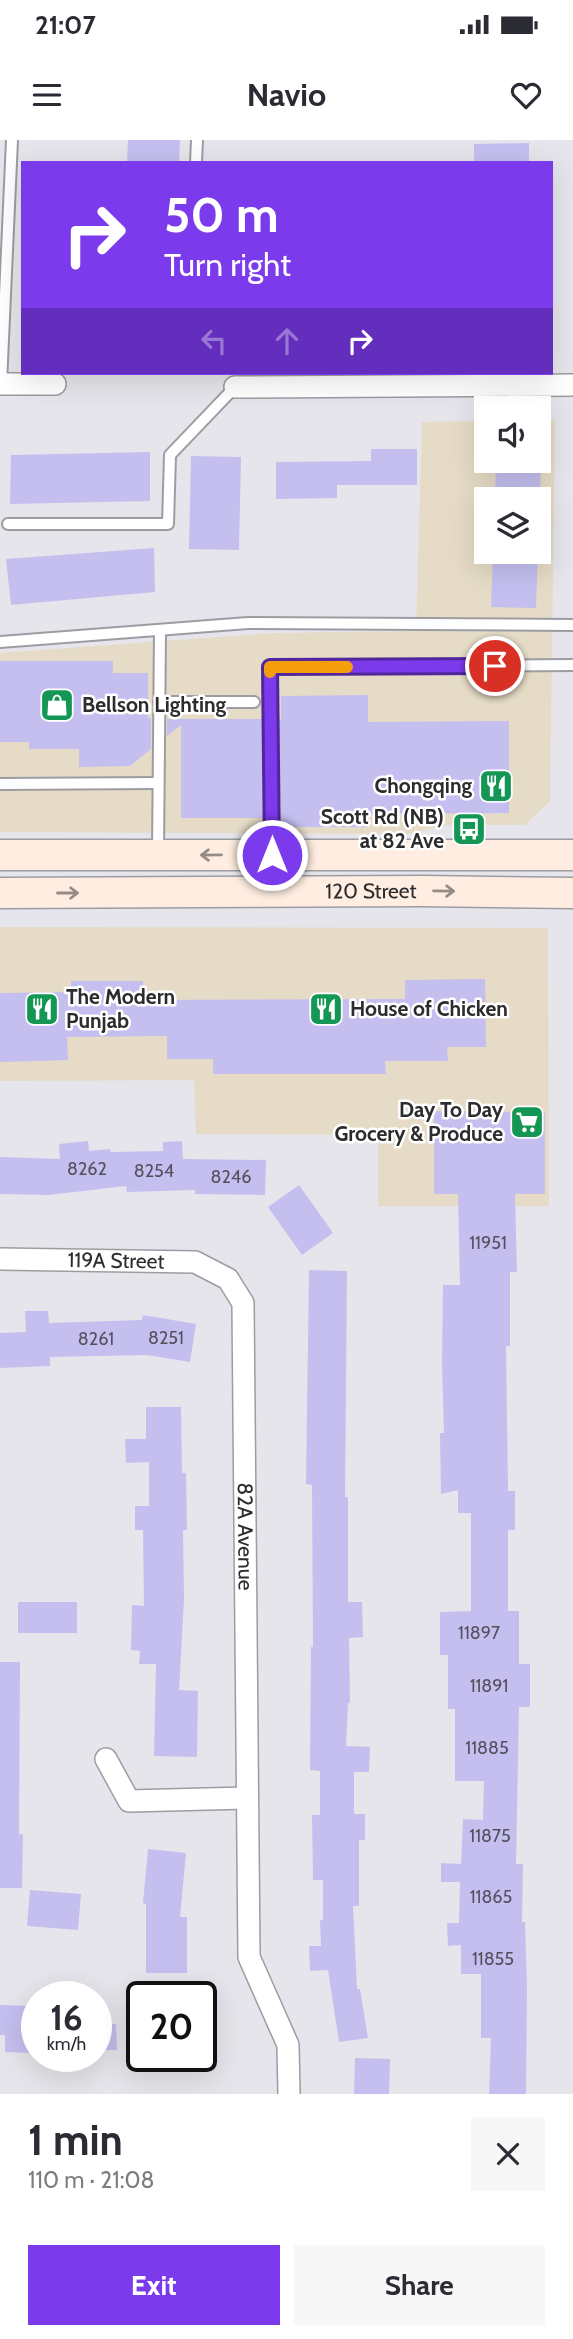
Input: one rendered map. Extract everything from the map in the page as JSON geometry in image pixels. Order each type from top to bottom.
[{"type":"main road","name":"120 Street","points":[[0,855],[573,855]]},
{"type":"main road","points":[[0,869],[26,867],[41,856]]},
{"type":"main road","name":"120 Street","points":[[0,893],[573,893]]},
{"type":"street","points":[[1,384],[55,384]]},
{"type":"street","points":[[235,387],[573,385]]},
{"type":"street","name":"119A Street","points":[[0,1259],[195,1262],[228,1279]]},
{"type":"street","name":"82A Avenue","points":[[228,1279],[243,1303],[249,1957],[288,2045],[289,2094]]},
{"type":"street","points":[[106,1759],[129,1801],[246,1798]]},
{"type":"lane","points":[[1,384],[12,140]]},
{"type":"lane","points":[[196,161],[197,140]]},
{"type":"lane","points":[[8,524],[168,524],[170,455],[235,387]]},
{"type":"lane","points":[[0,642],[248,624],[573,625]]},
{"type":"lane","points":[[158,856],[160,630]]},
{"type":"lane","points":[[272,855],[270,667],[573,665]]},
{"type":"lane","points":[[159,702],[254,702]]},
{"type":"lane","points":[[0,784],[158,783]]},
{"type":"shaded area","points":[[551,420],[555,420],[550,801],[525,825],[448,825],[407,834],[0,832],[0,653],[272,633],[416,631],[422,422],[474,421],[474,473],[551,473]]},
{"type":"shaded area","points":[[0,927],[548,928],[549,1206],[378,1206],[378,1135],[196,1134],[194,1080],[0,1081]]},
{"type":"building","points":[[128,140],[180,140],[179,161],[127,161]]},
{"type":"building","points":[[529,143],[529,161],[474,161],[474,144]]},
{"type":"building","points":[[371,449],[417,449],[417,485],[337,485],[337,498],[276,499],[276,462],[371,461]]},
{"type":"building","points":[[150,452],[150,501],[10,504],[11,455]]},
{"type":"building","points":[[191,456],[241,457],[239,550],[189,549]]},
{"type":"building","points":[[496,473],[541,473],[540,487],[495,487]]},
{"type":"building","points":[[154,548],[155,592],[11,605],[6,559]]},
{"type":"building","points":[[493,564],[538,564],[536,608],[491,607]]},
{"type":"building","points":[[0,661],[113,661],[113,673],[148,673],[151,749],[130,766],[79,767],[79,749],[29,749],[29,742],[0,742]]},
{"type":"building","points":[[368,695],[368,722],[509,721],[509,813],[368,814],[368,827],[281,827],[278,719],[281,719],[281,696]]},
{"type":"building","points":[[167,719],[263,719],[264,818],[181,818],[181,725],[167,736]]},
{"type":"building","points":[[485,979],[486,1047],[447,1047],[448,1061],[385,1061],[386,1074],[213,1074],[213,1059],[167,1059],[167,1036],[67,1037],[68,1060],[0,1062],[0,993],[71,992],[71,981],[143,981],[143,1000],[405,999],[405,980]]},
{"type":"building","points":[[434,1111],[545,1112],[545,1194],[515,1194],[517,1272],[510,1272],[510,1346],[506,1346],[508,1491],[515,1491],[515,1530],[508,1530],[508,1611],[519,1611],[519,1664],[530,1664],[530,1707],[519,1707],[516,1864],[523,1864],[522,1922],[525,1922],[527,1989],[526,2094],[489,2094],[491,2038],[481,2038],[481,1974],[461,1974],[461,1945],[448,1946],[447,1923],[459,1923],[460,1882],[441,1882],[441,1863],[461,1864],[463,1819],[483,1820],[484,1781],[455,1781],[455,1709],[448,1709],[448,1655],[440,1655],[440,1612],[471,1611],[471,1513],[458,1513],[458,1490],[441,1494],[440,1433],[444,1433],[443,1285],[460,1285],[458,1194],[434,1194]]},
{"type":"building","points":[[88,1141],[89,1151],[110,1149],[111,1152],[163,1151],[163,1142],[182,1141],[183,1159],[266,1160],[265,1195],[195,1194],[195,1190],[127,1192],[126,1186],[49,1195],[0,1194],[0,1157],[60,1159],[59,1144]]},
{"type":"building","points":[[299,1185],[333,1233],[302,1255],[268,1207]]},
{"type":"building","points":[[309,1270],[347,1271],[345,1497],[348,1497],[348,1602],[362,1602],[363,1637],[349,1638],[350,1703],[346,1746],[370,1747],[369,1772],[354,1772],[354,1814],[365,1814],[365,1840],[359,1840],[359,1906],[353,1906],[357,1989],[360,1989],[368,2038],[339,2042],[328,1970],[310,1971],[309,1946],[321,1946],[323,1880],[313,1880],[312,1815],[320,1815],[320,1771],[310,1770],[313,1647],[312,1485],[306,1484]]},
{"type":"building","points":[[25,1311],[48,1311],[49,1323],[142,1320],[143,1315],[196,1324],[190,1362],[147,1355],[50,1357],[50,1366],[0,1368],[0,1333],[26,1332]]},
{"type":"building","points":[[146,1407],[181,1407],[182,1473],[186,1473],[187,1530],[183,1530],[184,1600],[179,1690],[198,1691],[197,1757],[154,1756],[156,1664],[139,1664],[140,1651],[131,1650],[132,1605],[144,1606],[143,1530],[135,1530],[135,1506],[149,1506],[149,1462],[126,1463],[125,1439],[146,1439]]},
{"type":"building","points":[[18,1602],[77,1602],[77,1633],[18,1633]]},
{"type":"building","points":[[0,1662],[20,1662],[19,1834],[23,1834],[22,1888],[0,1888]]},
{"type":"building","points":[[148,1849],[186,1853],[180,1917],[187,1917],[187,1973],[146,1973],[146,1904],[143,1903]]},
{"type":"building","points":[[30,1890],[81,1894],[78,1930],[27,1926]]},
{"type":"building","points":[[0,2005],[21,2006],[21,2053],[5,2052],[5,2035],[0,2035]]},
{"type":"building","points":[[112,2024],[116,2024],[117,2050],[112,2050]]},
{"type":"building","points":[[355,2058],[390,2059],[389,2094],[354,2094]]},
{"type":"slow traffic","points":[[270,672],[270,667],[347,667]]},
{"type":"place","name":"Bellson Lighting","points":[[57,705]]},
{"type":"place","name":"Chongqing","points":[[496,786]]},
{"type":"place","name":"Scott Rd (NB) at 82 Ave","points":[[469,829]]},
{"type":"place","name":"The Modern Punjab","points":[[42,1009]]},
{"type":"place","name":"House of Chicken","points":[[326,1009]]},
{"type":"place","name":"Day To Day Grocery & Produce","points":[[527,1122]]},
{"type":"route","points":[[272,855],[270,667],[495,666]]}]
